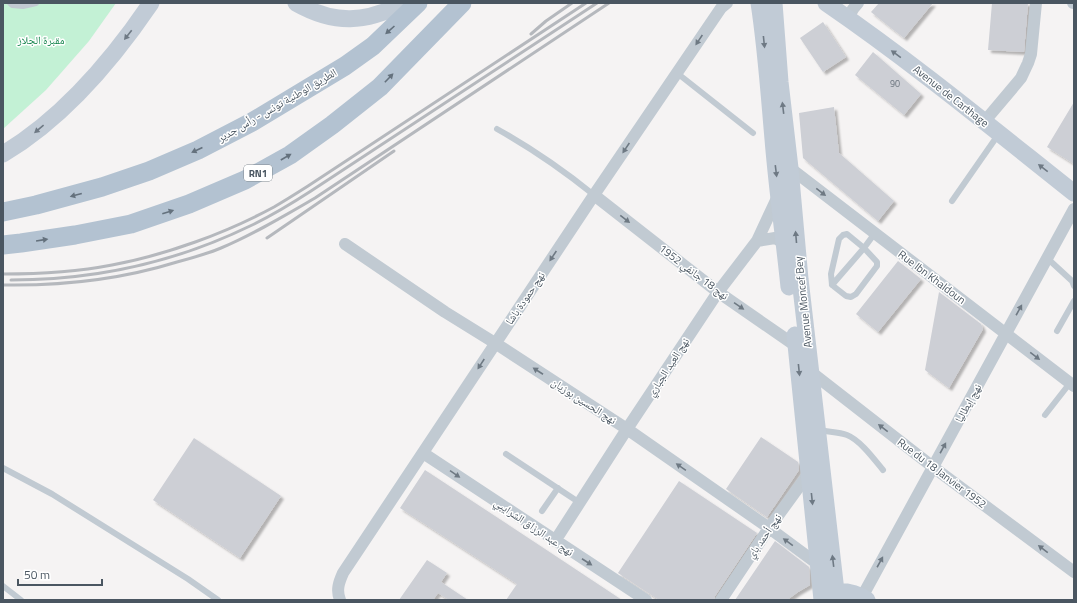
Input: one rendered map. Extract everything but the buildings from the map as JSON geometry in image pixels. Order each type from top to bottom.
[{"type":"main road","points":[[3,154],[36,131],[88,83],[131,32],[151,3]]},
{"type":"main road","points":[[296,3],[318,13],[338,19],[357,19],[392,10],[404,3]]},
{"type":"main road","name":"الطريق الوطنية تونس - رأس جدير","points":[[3,212],[36,205],[150,172],[198,150],[252,122],[345,66],[373,46],[418,3]]},
{"type":"main road","name":"RN1","points":[[3,245],[68,236],[131,224],[190,204],[245,180],[290,155],[332,125],[380,87],[462,3]]},
{"type":"main road","name":"Avenue Moncef Bey","points":[[759,3],[819,565],[825,597]]},
{"type":"main road","name":"Avenue Moncef Bey","points":[[774,3],[780,82],[790,168],[800,279],[818,430],[825,597]]},
{"type":"main road","name":"Avenue de Carthage","points":[[826,3],[922,73],[1074,192]]},
{"type":"main road","points":[[825,597],[849,592],[864,598]]},
{"type":"street","points":[[848,18],[853,8],[858,3]]},
{"type":"street","points":[[984,122],[1021,78],[1028,63],[1031,54],[1036,3]]},
{"type":"street","name":"نهج حمودة باشا","points":[[340,600],[338,590],[339,582],[343,573],[594,195],[723,5]]},
{"type":"street","name":"Rue Ibn Khaldoun","points":[[790,168],[1072,384]]},
{"type":"street","name":"نهج العيد الجباري","points":[[555,541],[718,292],[757,241],[779,193]]},
{"type":"street","name":"نهج 18 جانفي 1952","points":[[594,195],[718,292],[796,346]]},
{"type":"street","name":"نهج إيطاليا","points":[[864,598],[933,467],[1074,209]]},
{"type":"street","points":[[757,241],[778,238],[784,243]]},
{"type":"street","name":"نهج الحسين بوزيان","points":[[345,244],[445,312],[627,429],[769,528],[819,565]]},
{"type":"street","name":"Rue du 18 Janvier 1952","points":[[811,372],[933,467],[1074,572]]},
{"type":"street","name":"نهج عبد الرزاق الشرايبي","points":[[423,453],[646,600]]},
{"type":"street","name":"نهج أحمد باي","points":[[721,600],[769,528],[809,473]]},
{"type":"lane","points":[[10,3],[12,5],[23,6],[36,3]]},
{"type":"lane","points":[[677,73],[753,133]]},
{"type":"lane","points":[[497,128],[549,161],[594,195]]},
{"type":"lane","points":[[952,201],[999,134]]},
{"type":"lane","points":[[832,284],[864,248],[874,233]]},
{"type":"lane","points":[[847,234],[864,248],[877,262],[877,266],[856,294],[851,297],[846,296],[832,284],[831,274],[839,239],[842,235],[847,234]]},
{"type":"lane","points":[[1047,258],[1072,280],[1074,286]]},
{"type":"lane","points":[[1057,331],[1074,301]]},
{"type":"lane","points":[[1045,415],[1072,384]]},
{"type":"lane","points":[[818,430],[847,435],[855,440],[883,470]]},
{"type":"lane","points":[[506,454],[580,503]]},
{"type":"lane","points":[[3,468],[52,494],[188,579],[218,600]]},
{"type":"lane","points":[[542,511],[558,488]]},
{"type":"lane","points":[[3,586],[21,600]]},
{"type":"green space","name":"مقبرة الجلاز","points":[[3,3],[116,3],[89,41],[46,90],[3,129]]},
{"type":"railway","points":[[531,34],[546,21],[572,3]]},
{"type":"railway","points":[[3,274],[58,272],[132,261],[195,242],[236,226],[274,207],[308,186],[586,3]]},
{"type":"railway","points":[[11,280],[73,277],[134,266],[193,250],[250,226],[303,196],[597,3]]},
{"type":"railway","points":[[3,285],[91,281],[155,268],[216,250],[233,243],[315,198],[609,3]]},
{"type":"railway","points":[[267,238],[394,151]]}]
